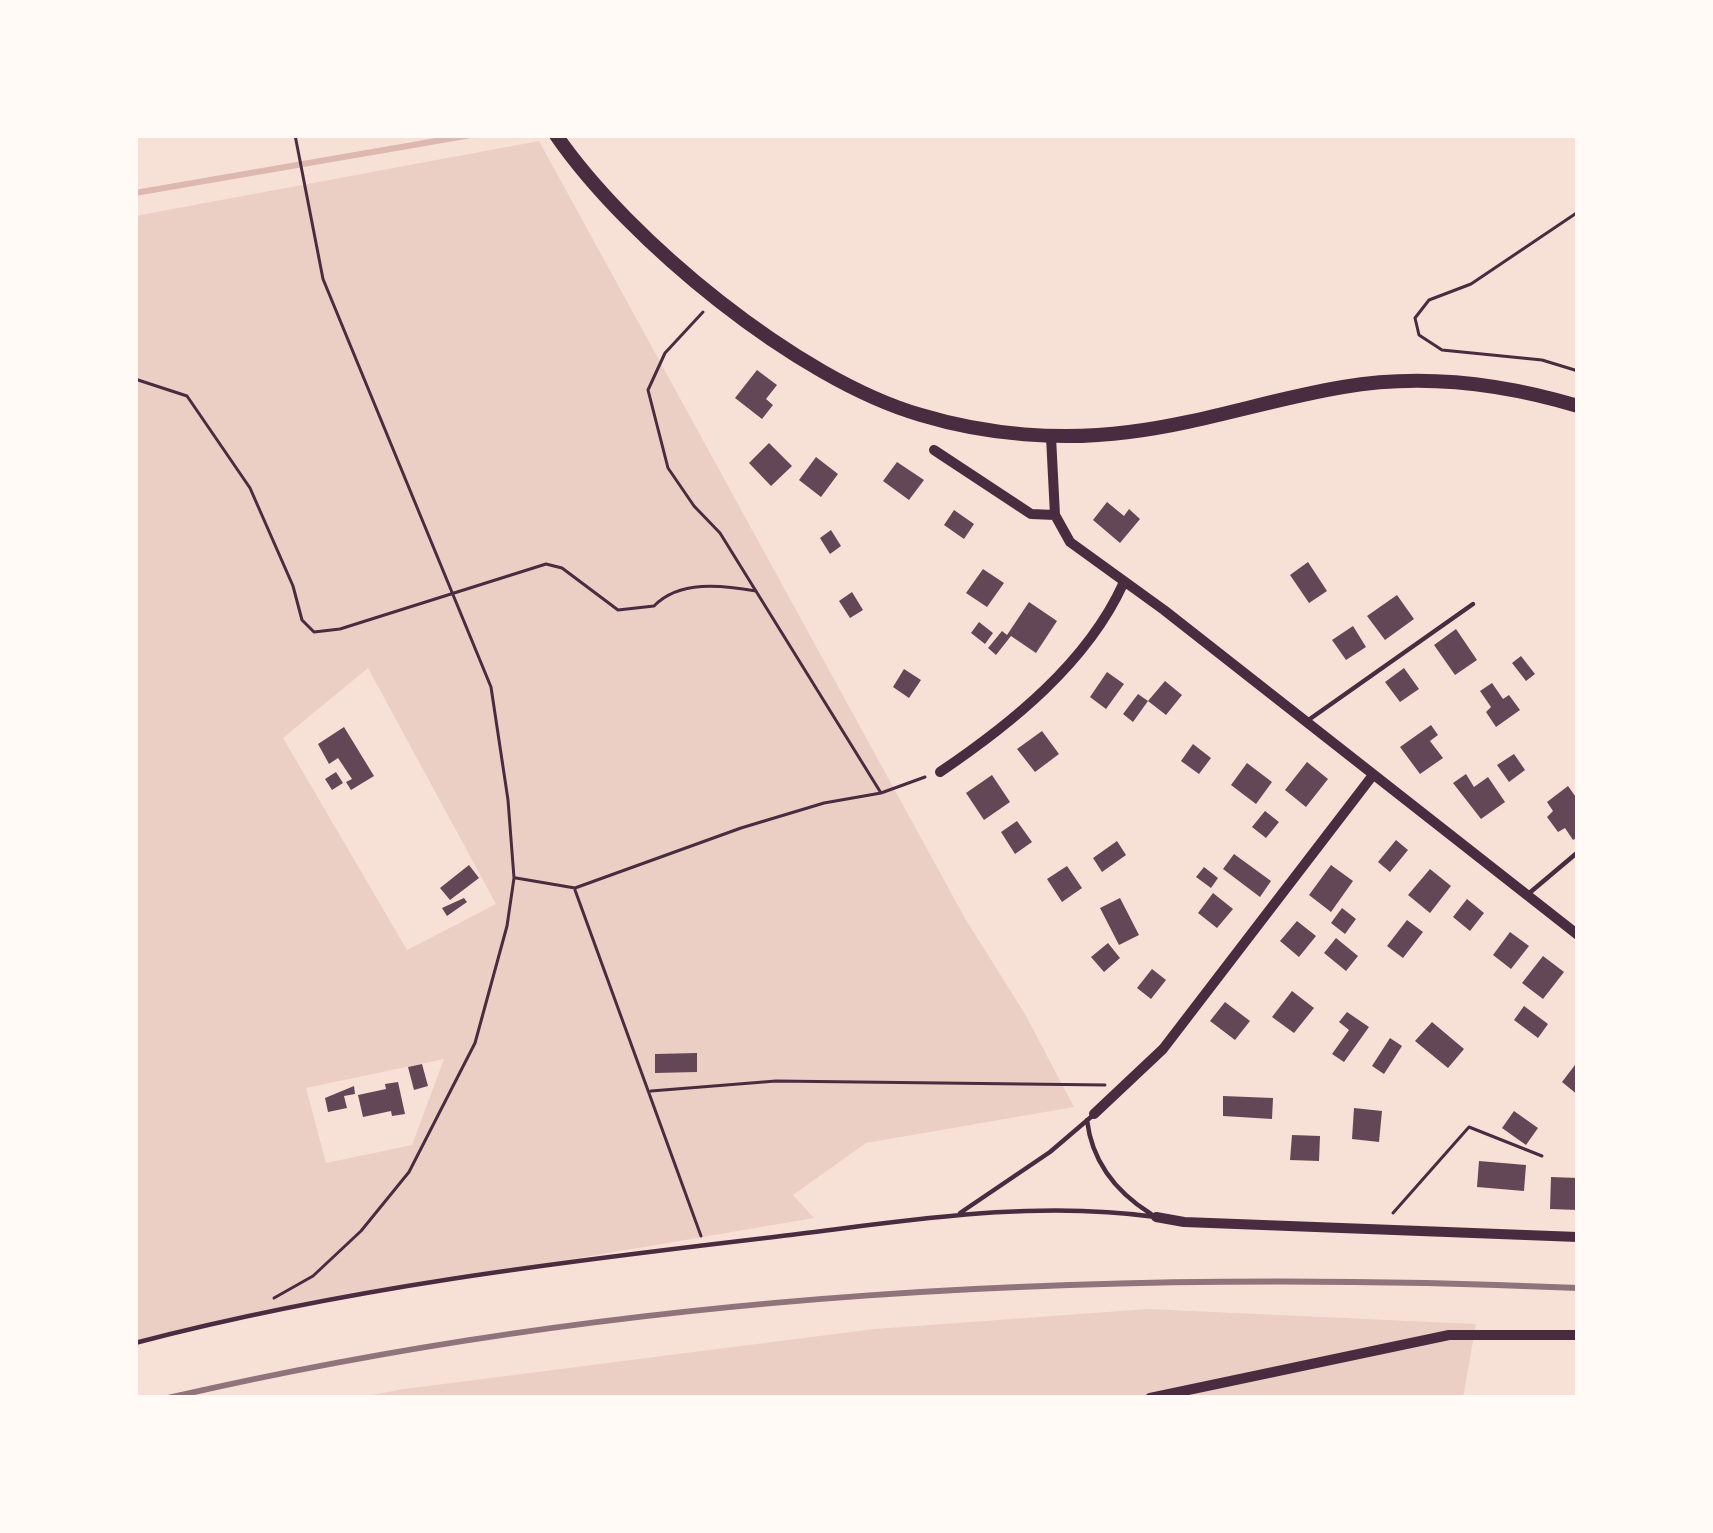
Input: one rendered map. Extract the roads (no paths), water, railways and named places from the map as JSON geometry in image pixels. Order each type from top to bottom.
[{"type":"main road","points":[[556,135],[628,219],[717,297],[819,368],[879,400],[923,416],[1051,437],[1156,428],[1378,382],[1483,384],[1578,406]]},
{"type":"street","points":[[1051,437],[1055,515],[1070,542],[1164,610],[1578,935]]},
{"type":"street","points":[[934,451],[1031,514],[1055,515]]},
{"type":"street","points":[[940,772],[1002,730],[1097,633],[1123,584]]},
{"type":"street","points":[[1091,1117],[1162,1049],[1372,775]]},
{"type":"street","points":[[1156,1217],[1184,1222],[1578,1237]]},
{"type":"street","points":[[1150,1398],[1449,1335],[1578,1334]]},
{"type":"lane","points":[[1307,721],[1473,604]]},
{"type":"lane","points":[[1527,895],[1578,852]]},
{"type":"lane","points":[[956,1216],[1091,1117]]},
{"type":"lane","points":[[1091,1117],[1096,1160],[1115,1186],[1156,1217]]},
{"type":"lane","points":[[135,1342],[249,1313],[511,1270],[705,1245],[1026,1208],[1156,1217]]},
{"type":"waterway","points":[[135,193],[471,135]]},
{"type":"railway","points":[[168,1398],[517,1333],[869,1295],[1223,1282],[1578,1288]]}]
